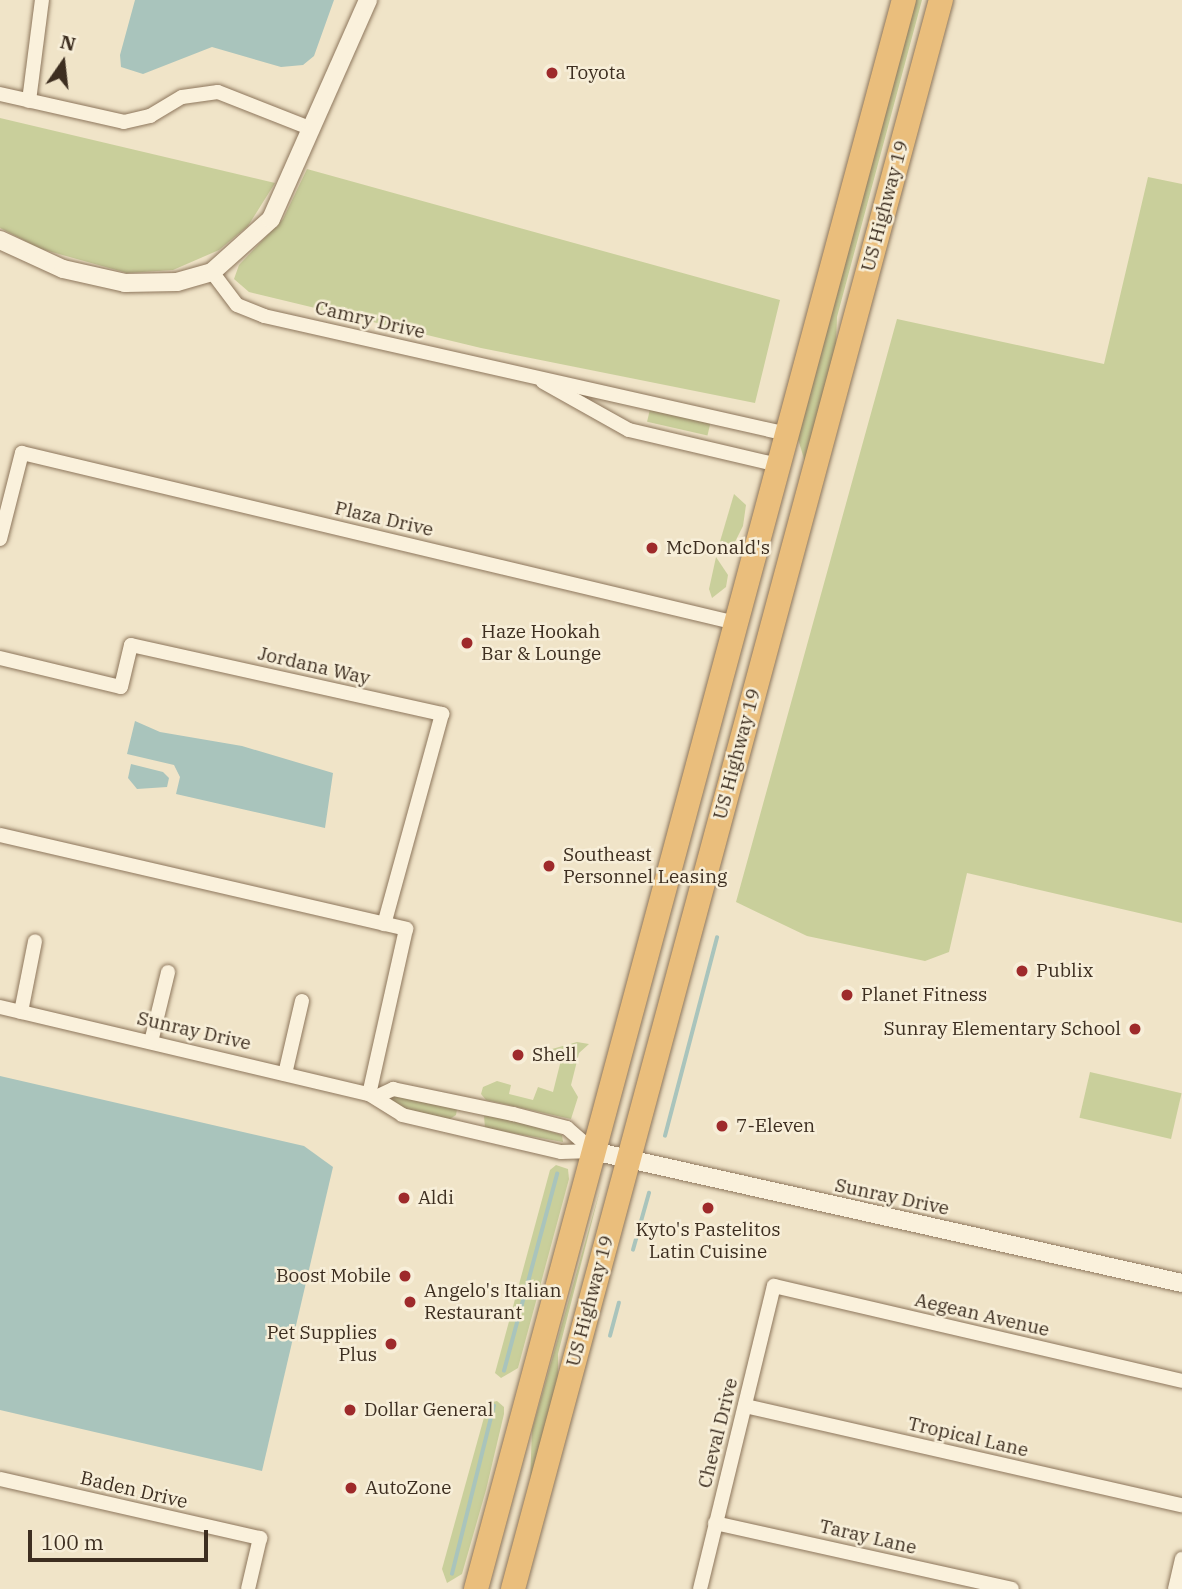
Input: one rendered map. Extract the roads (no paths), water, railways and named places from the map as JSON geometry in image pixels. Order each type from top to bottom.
[{"type":"highway","name":"US Highway 19","points":[[476,1589],[904,0]]},
{"type":"highway","name":"US Highway 19","points":[[513,1589],[941,0]]},
{"type":"highway","points":[[755,687],[754,629],[797,469],[795,447],[787,434]]},
{"type":"street","points":[[29,101],[41,0]]},
{"type":"street","points":[[0,240],[63,269],[125,283],[177,282],[212,272],[271,219],[368,0]]},
{"type":"street","points":[[0,94],[124,122],[150,116],[182,97],[218,92],[312,129]]},
{"type":"street","name":"Camry Drive","points":[[212,272],[243,309],[787,434]]},
{"type":"street","name":"Camry Drive","points":[[536,378],[629,430],[778,465]]},
{"type":"street","name":"Plaza Drive","points":[[0,539],[22,453],[736,623]]},
{"type":"street","name":"Jordana Way","points":[[0,658],[121,687],[131,645],[442,714],[384,924]]},
{"type":"street","points":[[0,835],[406,929],[374,1095]]},
{"type":"street","points":[[21,1012],[36,941]]},
{"type":"street","points":[[151,1042],[168,972]]},
{"type":"street","points":[[285,1074],[302,1001]]},
{"type":"street","name":"Sunray Drive","points":[[0,1007],[374,1095],[402,1115],[561,1152],[593,1151],[1182,1283]]},
{"type":"street","name":"Sunray Drive","points":[[374,1095],[393,1089],[513,1114],[567,1128],[593,1151]]},
{"type":"street","name":"Aegean Avenue","points":[[774,1286],[1182,1381]]},
{"type":"street","name":"Cheval Drive","points":[[700,1589],[774,1286]]},
{"type":"street","name":"Tropical Lane","points":[[745,1406],[1182,1506]]},
{"type":"street","name":"Baden Drive","points":[[0,1479],[260,1538],[247,1589]]},
{"type":"street","name":"Taray Lane","points":[[715,1523],[1012,1589]]},
{"type":"street","points":[[1175,1589],[1182,1559]]},
{"type":"water","points":[[135,0],[334,0],[314,56],[303,65],[281,67],[212,47],[143,74],[121,67],[120,55]]},
{"type":"water","points":[[135,721],[160,732],[242,746],[333,773],[325,828],[176,794],[180,777],[174,765],[127,754]]},
{"type":"water","points":[[131,764],[163,772],[169,778],[167,787],[137,789],[128,778]]},
{"type":"water","points":[[0,1076],[304,1146],[333,1167],[262,1471],[0,1410]]},
{"type":"waterway","points":[[665,1136],[717,938]]},
{"type":"waterway","points":[[504,1371],[557,1174]]},
{"type":"waterway","points":[[633,1250],[649,1193]]},
{"type":"waterway","points":[[610,1336],[619,1303]]},
{"type":"waterway","points":[[452,1574],[494,1406]]},
{"type":"place","name":"Toyota","points":[[552,73]]},
{"type":"place","name":"McDonald's","points":[[652,548]]},
{"type":"place","name":"Haze Hookah Bar & Lounge","points":[[467,643]]},
{"type":"place","name":"Southeast Personnel Leasing","points":[[549,866]]},
{"type":"place","name":"Publix","points":[[1022,971]]},
{"type":"place","name":"Planet Fitness","points":[[847,995]]},
{"type":"place","name":"Sunray Elementary School","points":[[1135,1029]]},
{"type":"place","name":"Shell","points":[[518,1055]]},
{"type":"place","name":"7-Eleven","points":[[722,1126]]},
{"type":"place","name":"Aldi","points":[[404,1198]]},
{"type":"place","name":"Kyto's Pastelitos Latin Cuisine","points":[[708,1208]]},
{"type":"place","name":"Boost Mobile","points":[[405,1276]]},
{"type":"place","name":"Angelo's Italian Restaurant","points":[[410,1302]]},
{"type":"place","name":"Pet Supplies Plus","points":[[391,1344]]},
{"type":"place","name":"Dollar General","points":[[350,1410]]},
{"type":"place","name":"AutoZone","points":[[351,1488]]}]
